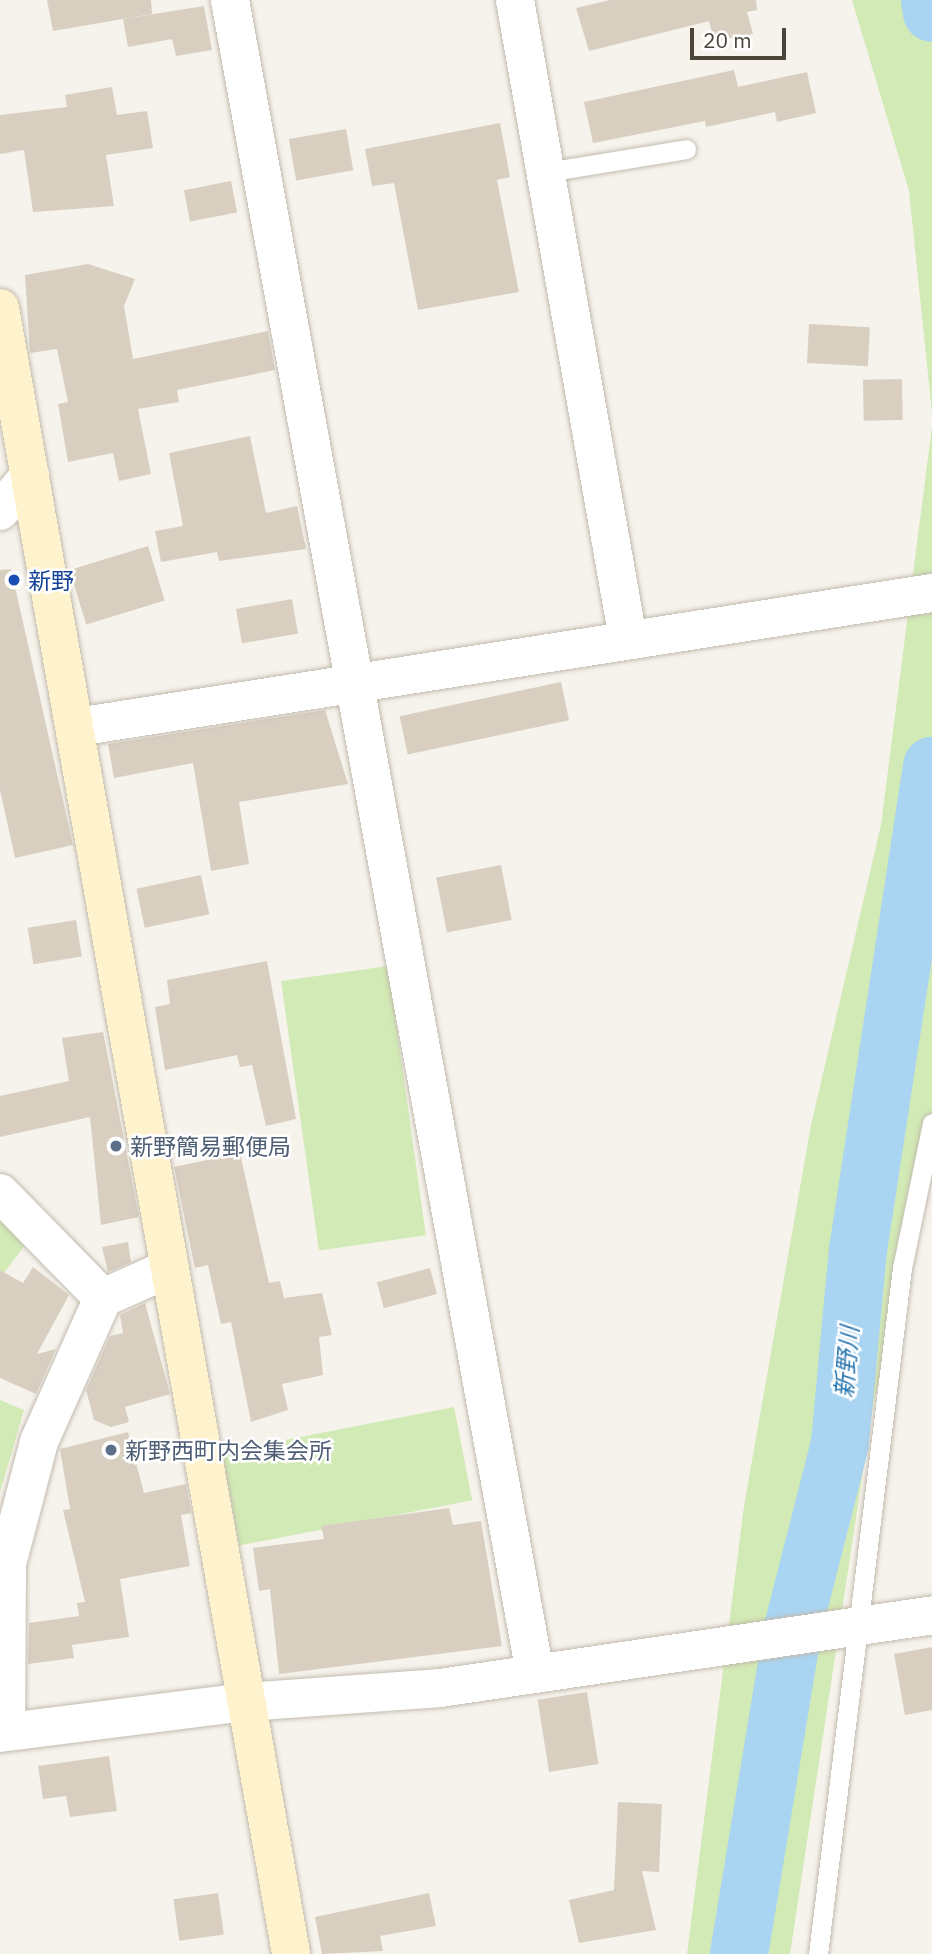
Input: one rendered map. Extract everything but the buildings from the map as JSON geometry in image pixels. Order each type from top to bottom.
[{"type":"street","points":[[230,0],[535,1673]]},
{"type":"street","points":[[516,0],[628,639]]},
{"type":"street","points":[[0,308],[77,727],[291,1954]]},
{"type":"street","points":[[0,511],[30,475]]},
{"type":"street","points":[[77,727],[923,594]]},
{"type":"street","points":[[0,1193],[103,1298]]},
{"type":"street","points":[[170,1268],[103,1298],[39,1442],[7,1564],[3,1733],[246,1702],[440,1688],[716,1646],[850,1630],[932,1615]]},
{"type":"lane","points":[[546,172],[686,149]]},
{"type":"lane","points":[[818,1954],[850,1630],[902,1268],[932,1123]]},
{"type":"green space","points":[[852,0],[932,0],[932,413],[909,191]]},
{"type":"green space","points":[[932,426],[932,1123],[872,1412],[790,1954],[687,1954],[744,1506],[811,1125],[881,825]]},
{"type":"green space","points":[[388,966],[426,1235],[319,1250],[281,981]]},
{"type":"green space","points":[[0,1206],[32,1236],[0,1278]]},
{"type":"green space","points":[[0,1400],[24,1410],[0,1492]]},
{"type":"green space","points":[[454,1407],[472,1500],[239,1545],[221,1452]]},
{"type":"waterway","name":"新野川","points":[[930,0],[932,13]]},
{"type":"waterway","name":"新野川","points":[[739,1954],[793,1628],[840,1443],[858,1250],[932,766]]},
{"type":"place","name":"新野","points":[[14,580]]},
{"type":"place","name":"新野簡易郵便局","points":[[116,1146]]},
{"type":"place","name":"新野西町内会集会所","points":[[111,1450]]}]
